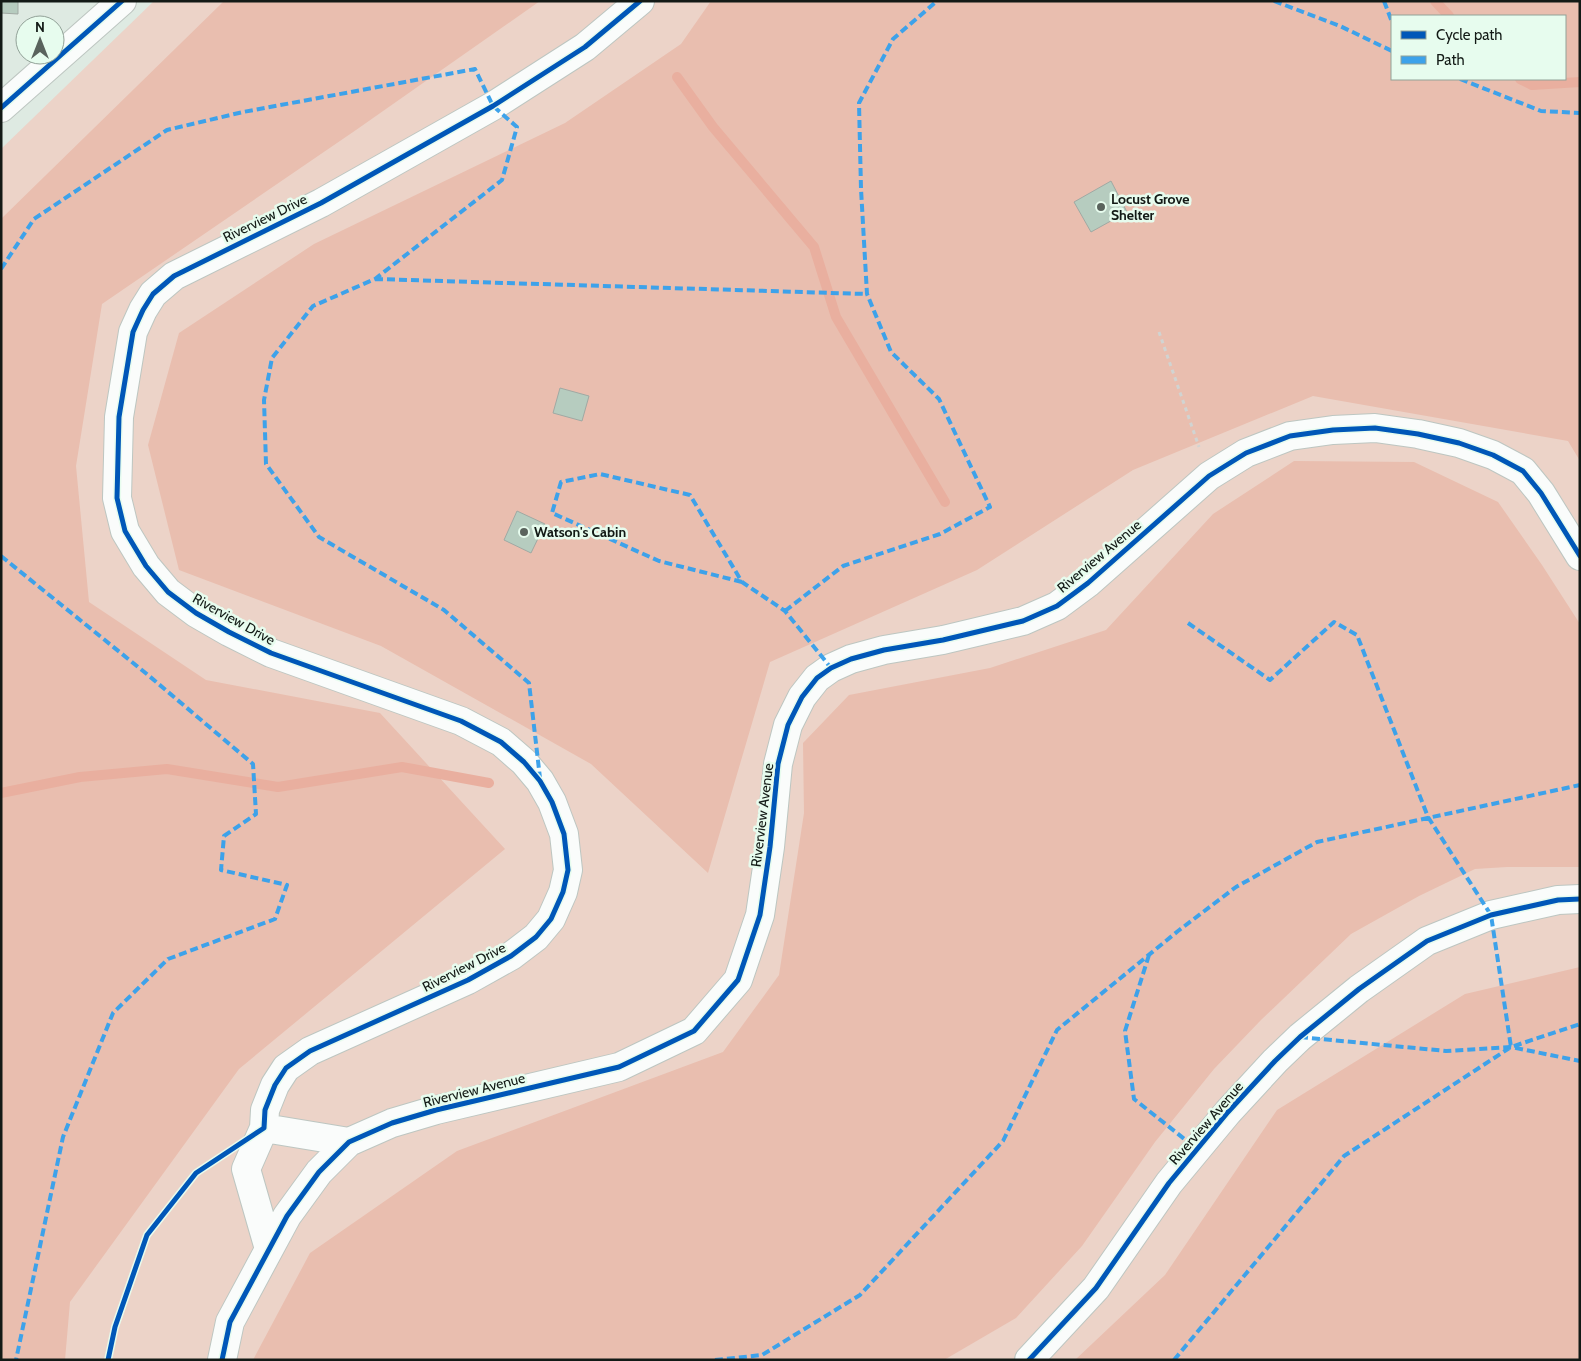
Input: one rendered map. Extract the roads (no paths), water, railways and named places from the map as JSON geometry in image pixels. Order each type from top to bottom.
[{"type":"street","points":[[1,108],[122,1]]},
{"type":"street","name":"Riverview Drive","points":[[264,1128],[265,1110],[274,1085],[286,1068],[310,1051],[468,980],[511,956],[536,936],[551,918],[563,892],[568,870],[564,834],[552,802],[540,781],[524,762],[501,742],[461,721],[271,653],[196,613],[168,592],[146,566],[125,531],[117,498],[119,417],[133,332],[153,294],[174,276],[321,203],[493,106],[585,48],[640,1]]},
{"type":"street","name":"Riverview Avenue","points":[[222,1360],[230,1322],[287,1216],[319,1172],[349,1142],[392,1123],[436,1110],[619,1067],[694,1031],[738,980],[760,915],[770,847],[778,764],[788,726],[802,697],[817,678],[831,668],[852,659],[884,650],[943,640],[1023,621],[1057,606],[1088,583],[1209,476],[1246,453],[1290,436],[1333,430],[1375,428],[1418,434],[1459,443],[1493,455],[1523,471],[1541,493],[1580,556]]},
{"type":"street","name":"Riverview Avenue","points":[[1029,1360],[1096,1288],[1169,1183],[1228,1112],[1300,1037],[1359,989],[1427,942],[1491,915],[1558,900],[1580,899]]},
{"type":"street","points":[[269,1249],[246,1170],[264,1128],[349,1142]]},
{"type":"waterway","points":[[1435,1],[1448,15]]},
{"type":"waterway","points":[[677,77],[713,127],[814,247],[836,317],[945,502]]},
{"type":"waterway","points":[[1522,80],[1532,85],[1580,82]]},
{"type":"waterway","points":[[1,793],[80,777],[167,769],[278,787],[402,767],[489,783]]},
{"type":"place","name":"Locust Grove Shelter","points":[[1101,207]]},
{"type":"place","name":"Watson's Cabin","points":[[524,532]]}]
